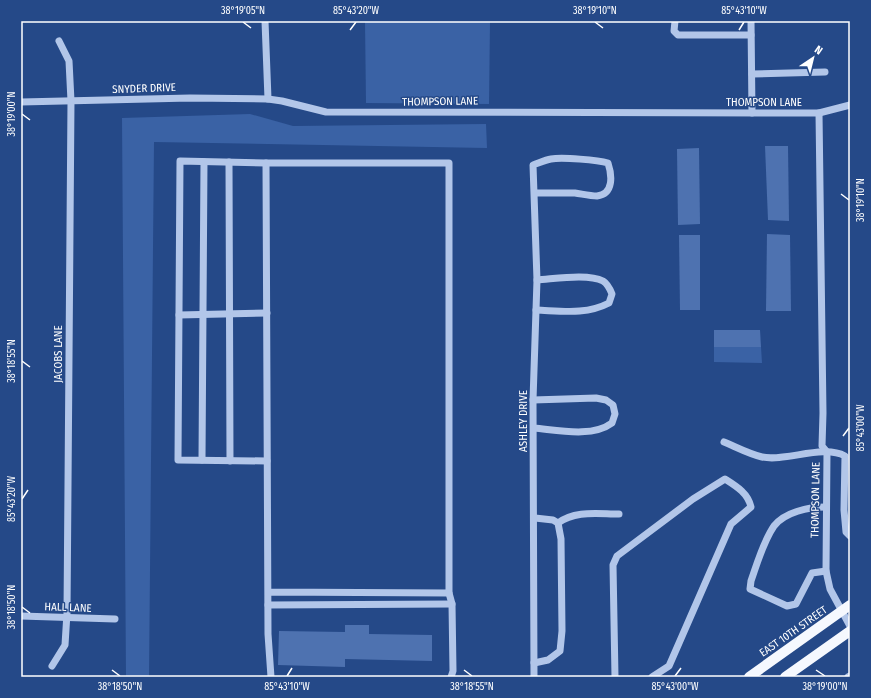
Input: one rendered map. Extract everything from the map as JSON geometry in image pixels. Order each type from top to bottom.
[{"type":"main road","name":"EAST 10TH STREET","points":[[749,677],[846,608]]},
{"type":"main road","points":[[785,677],[850,630]]},
{"type":"street","points":[[265,21],[268,99]]},
{"type":"street","points":[[675,21],[674,31],[678,35],[751,35]]},
{"type":"street","points":[[751,21],[752,113]]},
{"type":"street","name":"JACOBS LANE","points":[[52,666],[65,645],[67,618],[71,101],[69,61],[59,41]]},
{"type":"street","points":[[752,74],[825,72]]},
{"type":"street","name":"SNYDER DRIVE","points":[[21,102],[190,98],[268,99]]},
{"type":"street","name":"THOMPSON LANE","points":[[268,99],[337,114],[476,111],[819,113],[823,398],[822,446],[827,452],[825,507],[826,571],[830,589],[846,608],[850,626]]},
{"type":"street","points":[[819,113],[850,105]]},
{"type":"street","name":"ASHLEY DRIVE","points":[[534,193],[597,196],[605,192],[611,184],[612,176],[608,163],[601,161],[551,159],[533,165],[537,280],[533,400],[535,518],[534,677]]},
{"type":"street","points":[[267,461],[178,460],[180,161],[266,163],[449,163],[449,593],[452,604],[453,671],[451,677]]},
{"type":"street","points":[[202,460],[204,162]]},
{"type":"street","points":[[229,162],[230,461]]},
{"type":"street","points":[[266,163],[268,605],[271,677]]},
{"type":"street","points":[[536,310],[578,312],[592,310],[609,303],[612,294],[608,286],[603,281],[592,278],[581,277],[537,280]]},
{"type":"street","points":[[179,315],[267,314]]},
{"type":"street","points":[[533,400],[596,398],[606,400],[613,405],[615,414],[612,423],[600,430],[580,431],[534,428]]},
{"type":"street","points":[[724,442],[762,457],[827,452],[840,453],[847,456],[844,510],[846,532],[850,536]]},
{"type":"street","points":[[615,677],[613,565],[617,556],[693,500],[724,480],[737,486],[750,500],[751,507],[731,524],[669,666],[652,677]]},
{"type":"street","points":[[825,507],[809,507],[790,514],[774,526],[753,574],[750,588],[787,606],[796,604],[812,573],[826,571]]},
{"type":"street","points":[[558,523],[566,517],[577,514],[619,514]]},
{"type":"street","points":[[534,663],[548,660],[560,651],[562,631],[561,539],[558,523],[553,520],[535,518]]},
{"type":"street","points":[[268,592],[449,593]]},
{"type":"street","points":[[268,605],[452,604]]},
{"type":"street","name":"HALL LANE","points":[[21,616],[115,619]]},
{"type":"shaded area","points":[[365,21],[490,21],[489,104],[366,103]]},
{"type":"shaded area","points":[[250,114],[293,126],[486,124],[487,148],[154,142],[149,677],[126,677],[122,118]]},
{"type":"shaded area","points":[[714,347],[761,347],[762,363],[714,362]]},
{"type":"building","points":[[765,146],[788,146],[789,221],[768,220]]},
{"type":"building","points":[[699,148],[700,224],[678,225],[677,149]]},
{"type":"building","points":[[767,234],[790,235],[791,311],[766,311]]},
{"type":"building","points":[[679,235],[700,235],[700,310],[680,310]]},
{"type":"building","points":[[714,330],[760,330],[761,347],[714,347]]},
{"type":"building","points":[[345,625],[369,625],[369,634],[432,635],[432,661],[345,659],[345,667],[278,665],[279,631],[345,632]]}]
